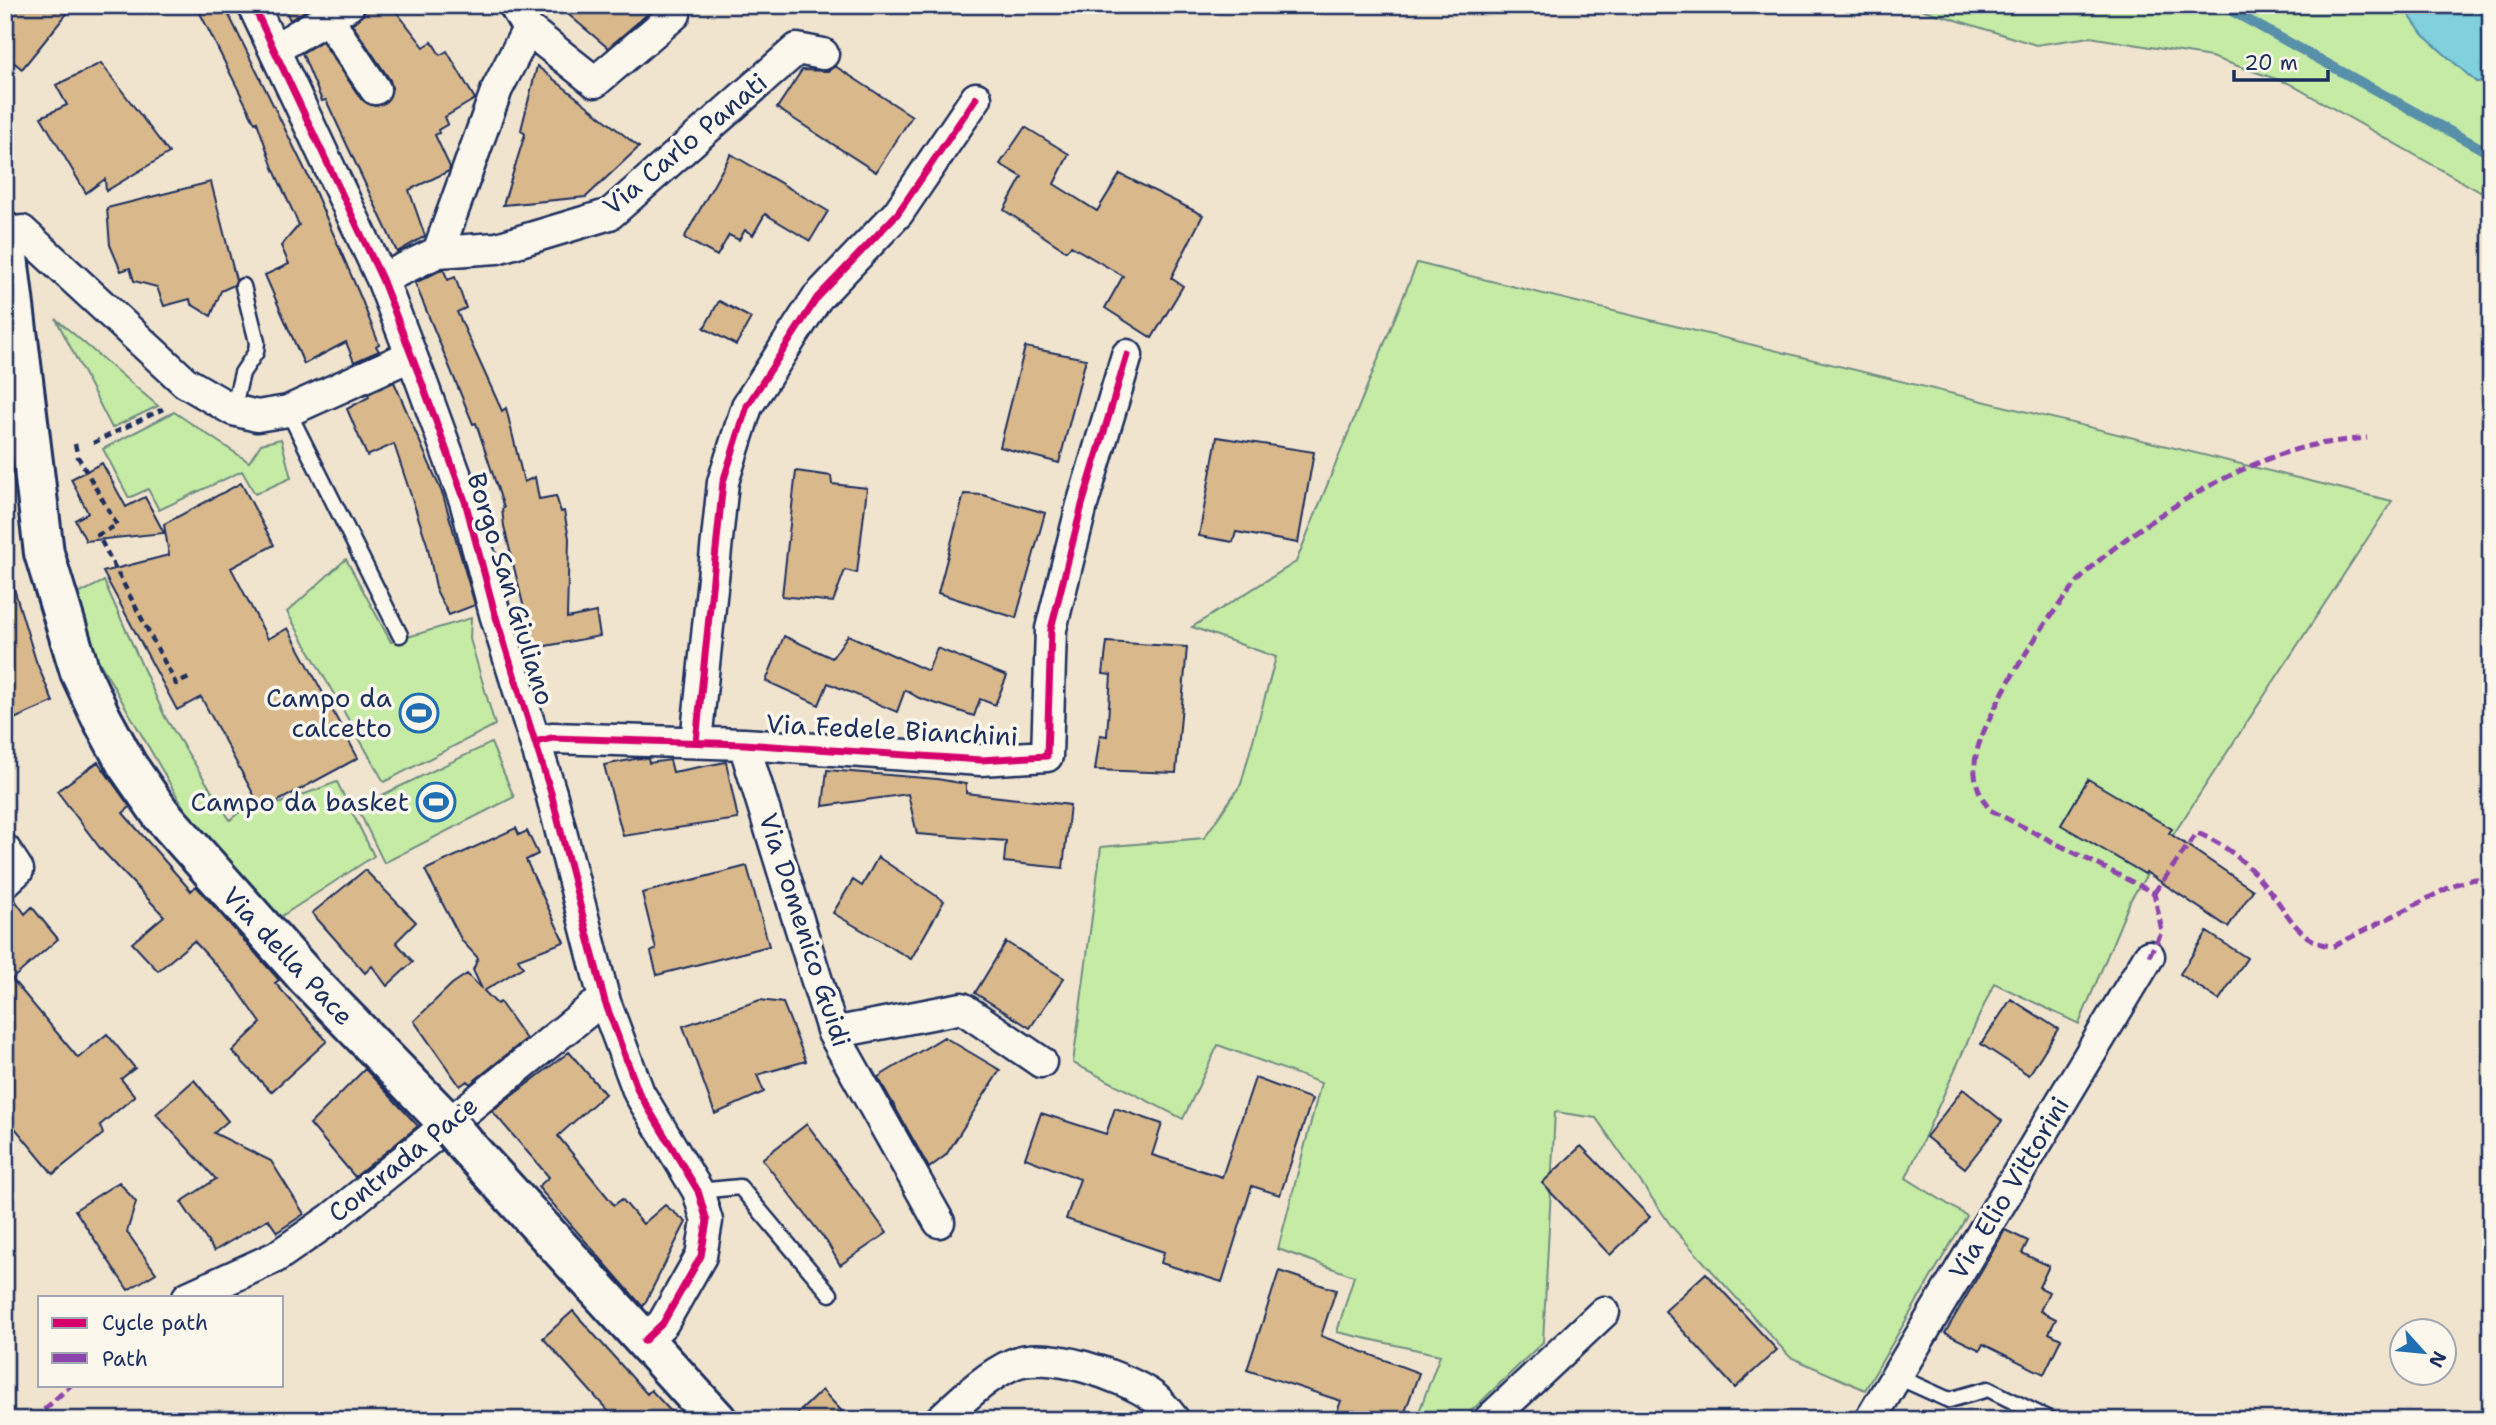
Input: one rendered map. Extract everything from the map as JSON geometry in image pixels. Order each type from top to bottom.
[{"type":"main road","name":"Via della Pace","points":[[6,233],[20,337],[15,402],[44,553],[80,672],[127,765],[161,814],[231,895],[452,1130],[717,1420]]},
{"type":"street","name":"Borgo San Giuliano","points":[[253,5],[382,279],[465,501],[495,614],[551,793],[605,1002],[639,1093],[698,1191],[707,1221],[701,1256],[663,1323],[644,1341]]},
{"type":"street","points":[[275,49],[338,12],[375,89]]},
{"type":"street","points":[[438,252],[521,17],[595,82],[675,14]]},
{"type":"street","name":"Via Carlo Panati","points":[[382,279],[438,252],[497,247],[610,214],[797,49],[823,54]]},
{"type":"street","points":[[696,743],[723,482],[747,406],[817,298],[898,213],[976,98]]},
{"type":"street","points":[[6,233],[22,231],[185,382],[233,410],[257,416],[288,411],[410,356]]},
{"type":"street","name":"Via Fedele Bianchini","points":[[535,742],[552,738],[744,744],[981,760],[1047,756],[1051,629],[1082,505],[1127,355]]},
{"type":"street","name":"Via Domenico Guidi","points":[[744,744],[833,1034],[939,1222]]},
{"type":"street","points":[[5,850],[18,870],[5,882]]},
{"type":"street","name":"Via Elio Vittorini","points":[[1870,1420],[2149,956]]},
{"type":"street","name":"Contrada Pace","points":[[190,1296],[276,1257],[332,1218],[460,1111],[593,1007],[605,1002]]},
{"type":"street","points":[[833,1034],[962,1008],[1041,1062]]},
{"type":"street","points":[[1489,1420],[1604,1312]]},
{"type":"street","points":[[940,1420],[973,1390],[1015,1363],[1055,1361],[1091,1367],[1153,1396],[1174,1420]]},
{"type":"lane","points":[[233,410],[242,373],[256,352],[257,342],[243,286]]},
{"type":"lane","points":[[288,411],[400,635]]},
{"type":"lane","points":[[698,1191],[740,1187],[831,1294]]},
{"type":"lane","points":[[1898,1377],[1950,1400],[1988,1389],[2050,1420]]},
{"type":"path","points":[[93,443],[163,409]]},
{"type":"path","points":[[75,444],[78,457],[117,525],[98,535],[176,684],[191,677]]},
{"type":"green space","points":[[1908,5],[2491,5],[2491,198],[2288,83],[2211,57],[2090,37],[2036,45]]},
{"type":"green space","points":[[1417,263],[2392,501],[2131,899],[2079,1024],[1994,983],[1906,1178],[1967,1216],[1865,1390],[1790,1357],[1672,1227],[1596,1118],[1555,1112],[1543,1342],[1462,1420],[1416,1420],[1440,1355],[1337,1332],[1354,1276],[1278,1249],[1321,1083],[1218,1045],[1183,1119],[1073,1063],[1101,847],[1204,838],[1241,784],[1276,657],[1192,627],[1296,562]]},
{"type":"green space","points":[[56,319],[158,406],[112,428]]},
{"type":"green space","points":[[174,412],[249,462],[261,444],[281,439],[291,478],[255,494],[242,471],[159,510],[148,489],[129,498],[103,449]]},
{"type":"green space","points":[[346,559],[391,642],[471,618],[470,639],[495,725],[384,782],[287,612]]},
{"type":"green space","points":[[104,581],[165,717],[230,820],[249,804],[262,810],[337,782],[374,856],[277,919],[202,839],[64,601]]},
{"type":"green space","name":"Campo da basket","points":[[491,743],[514,797],[384,863],[357,807]]},
{"type":"water","points":[[2402,5],[2491,5],[2491,82],[2476,82],[2423,35]]},
{"type":"building","points":[[5,5],[74,5],[22,69],[5,55]]},
{"type":"building","points":[[196,5],[224,5],[310,180],[361,298],[379,344],[376,346],[379,351],[354,362],[346,342],[304,364],[265,275],[289,264],[281,246],[299,225],[273,168],[257,122],[255,123]]},
{"type":"building","points":[[283,5],[314,5],[290,20]]},
{"type":"building","points":[[366,5],[391,5],[424,47],[432,42],[440,55],[447,51],[475,99],[445,117],[448,124],[435,135],[450,167],[449,171],[409,190],[425,236],[397,252],[326,100],[322,101],[302,53],[322,41],[361,99],[375,106],[385,103],[392,88],[390,80],[352,24],[364,14]]},
{"type":"building","points":[[557,5],[658,5],[608,48]]},
{"type":"building","points":[[101,63],[169,153],[106,191],[105,179],[86,193],[41,117],[67,105],[56,85]]},
{"type":"building","points":[[537,66],[639,147],[586,197],[503,205],[525,134],[521,130]]},
{"type":"building","points":[[835,66],[912,116],[876,172],[777,108],[802,70],[828,71]]},
{"type":"building","points":[[1025,127],[1069,154],[1054,184],[1097,211],[1120,174],[1203,215],[1171,278],[1183,286],[1152,338],[1105,308],[1123,276],[1071,246],[1066,251],[1004,210],[1022,177],[1000,164]]},
{"type":"building","points":[[731,154],[828,211],[810,241],[765,214],[753,235],[745,230],[739,240],[729,235],[717,256],[684,238]]},
{"type":"building","points":[[211,182],[236,280],[234,285],[221,291],[211,316],[191,304],[190,299],[164,306],[157,287],[134,281],[130,268],[121,271],[110,245],[107,208]]},
{"type":"building","points":[[443,269],[448,280],[455,277],[466,308],[457,312],[502,411],[506,408],[524,482],[535,477],[539,499],[556,496],[561,512],[564,511],[569,538],[567,618],[596,612],[600,636],[524,650],[521,637],[530,633],[504,526],[504,508],[476,423],[473,424],[415,283]]},
{"type":"building","points":[[719,301],[751,318],[736,345],[704,328]]},
{"type":"building","points":[[1025,347],[1086,359],[1059,463],[1000,447]]},
{"type":"building","points":[[394,382],[443,495],[475,605],[449,615],[437,592],[427,544],[394,444],[367,456],[347,409],[369,397],[368,394]]},
{"type":"building","points":[[1217,437],[1314,452],[1298,543],[1236,532],[1233,542],[1199,536]]},
{"type":"building","points":[[102,463],[126,507],[145,497],[164,533],[86,541],[75,520],[88,513],[71,479]]},
{"type":"building","points":[[796,471],[831,476],[832,484],[867,488],[857,573],[845,570],[833,602],[782,596]]},
{"type":"building","points":[[241,483],[274,545],[231,568],[268,639],[288,628],[358,758],[262,810],[201,697],[177,710],[103,572],[169,555],[164,524]]},
{"type":"building","points":[[964,494],[983,495],[1045,513],[1016,618],[938,593]]},
{"type":"building","points":[[12,582],[36,661],[53,702],[5,723],[5,583]]},
{"type":"building","points":[[848,635],[928,671],[937,648],[1007,676],[995,705],[980,699],[974,716],[919,698],[905,690],[897,712],[828,683],[819,705],[766,681],[784,636],[832,658]]},
{"type":"building","points":[[1107,642],[1187,647],[1176,773],[1095,770],[1100,735],[1107,736],[1111,675],[1103,674]]},
{"type":"building","points":[[648,759],[649,763],[670,760],[673,772],[726,762],[738,819],[623,836],[604,765]]},
{"type":"building","points":[[98,762],[130,807],[123,813],[191,891],[196,886],[279,980],[275,983],[327,1041],[271,1092],[232,1051],[261,1023],[235,986],[194,941],[158,971],[132,943],[164,916],[100,848],[57,791]]},
{"type":"building","points":[[827,770],[937,779],[966,784],[966,793],[1070,805],[1063,868],[1004,862],[1006,841],[917,834],[908,794],[823,806]]},
{"type":"building","points":[[2088,779],[2172,829],[2169,833],[2253,890],[2228,927],[2146,872],[2145,874],[2061,825]]},
{"type":"building","points":[[516,828],[519,835],[527,831],[538,854],[526,860],[564,942],[518,959],[523,967],[484,991],[497,1004],[500,1002],[526,1039],[470,1084],[467,1081],[460,1086],[414,1021],[452,984],[467,974],[482,989],[473,970],[478,958],[462,941],[425,870]]},
{"type":"building","points":[[878,857],[944,901],[911,959],[833,913],[853,880],[862,886]]},
{"type":"building","points":[[747,866],[769,946],[657,975],[651,952],[656,949],[642,893]]},
{"type":"building","points":[[365,870],[416,922],[396,942],[413,962],[387,986],[372,966],[365,973],[312,913]]},
{"type":"building","points":[[13,897],[25,914],[32,907],[58,939],[12,979],[78,1058],[107,1034],[135,1068],[121,1079],[135,1096],[100,1125],[103,1134],[53,1174],[5,1116],[5,899]]},
{"type":"building","points":[[2207,932],[2247,958],[2219,1000],[2180,974]]},
{"type":"building","points":[[1006,942],[1064,978],[1030,1028],[975,993]]},
{"type":"building","points":[[2011,999],[2058,1029],[2029,1075],[1981,1044]]},
{"type":"building","points":[[760,1000],[783,1003],[806,1061],[757,1075],[764,1092],[715,1114],[683,1026]]},
{"type":"building","points":[[944,1037],[1000,1070],[946,1155],[929,1168],[878,1077]]},
{"type":"building","points":[[569,1052],[605,1094],[558,1136],[614,1205],[622,1199],[643,1224],[665,1205],[686,1222],[643,1307],[538,1187],[549,1177],[492,1111]]},
{"type":"building","points":[[365,1069],[418,1126],[355,1177],[310,1124]]},
{"type":"building","points":[[1255,1078],[1312,1099],[1280,1195],[1252,1186],[1222,1282],[1161,1263],[1164,1252],[1066,1219],[1080,1179],[1025,1158],[1041,1113],[1106,1134],[1115,1108],[1162,1124],[1152,1155],[1222,1177]]},
{"type":"building","points":[[194,1080],[228,1121],[214,1133],[271,1161],[304,1214],[277,1232],[268,1219],[214,1251],[181,1202],[216,1179],[156,1114]]},
{"type":"building","points":[[1963,1089],[2002,1121],[1965,1168],[1926,1137]]},
{"type":"building","points":[[807,1124],[887,1233],[840,1265],[827,1242],[762,1159]]},
{"type":"building","points":[[1581,1146],[1650,1217],[1610,1255],[1542,1183]]},
{"type":"building","points":[[119,1182],[136,1202],[127,1232],[156,1273],[128,1290],[75,1210]]},
{"type":"building","points":[[2005,1230],[2028,1241],[2022,1253],[2049,1266],[2039,1287],[2049,1292],[2040,1311],[2056,1319],[2049,1333],[2061,1339],[2044,1374],[1983,1344],[1980,1350],[1945,1333]]},
{"type":"building","points":[[1279,1271],[1336,1290],[1321,1336],[1419,1373],[1402,1420],[1334,1420],[1341,1401],[1247,1370]]},
{"type":"building","points":[[1706,1273],[1777,1350],[1735,1388],[1665,1311]]},
{"type":"building","points":[[573,1311],[647,1394],[651,1390],[679,1420],[616,1420],[543,1338]]},
{"type":"building","points":[[822,1390],[850,1420],[791,1420]]},
{"type":"waterway","points":[[2221,5],[2491,154]]},
{"type":"marked path","points":[[2149,956],[2162,931],[2154,893],[1990,810],[1976,782],[1979,743],[2017,668],[2053,612],[2092,567],[2113,549],[2194,494],[2253,465],[2309,446],[2367,438]]},
{"type":"marked path","points":[[2154,893],[2197,833],[2218,843],[2245,864],[2303,934],[2322,944],[2334,946],[2456,884],[2475,879],[2491,890]]},
{"type":"marked path","points":[[33,1420],[70,1386]]},
{"type":"cycle path","points":[[253,5],[382,279],[422,383],[465,501],[495,614],[551,793],[605,1002],[639,1093],[698,1191],[707,1221],[701,1256],[663,1323],[644,1341]]},
{"type":"cycle path","points":[[696,742],[723,482],[747,406],[817,298],[898,213],[976,98]]},
{"type":"cycle path","points":[[535,742],[552,738],[744,744],[981,760],[1047,756],[1051,629],[1082,505],[1127,355]]},
{"type":"place","name":"Campo da calcetto","points":[[419,713]]},
{"type":"place","name":"Campo da basket","points":[[436,802]]}]
